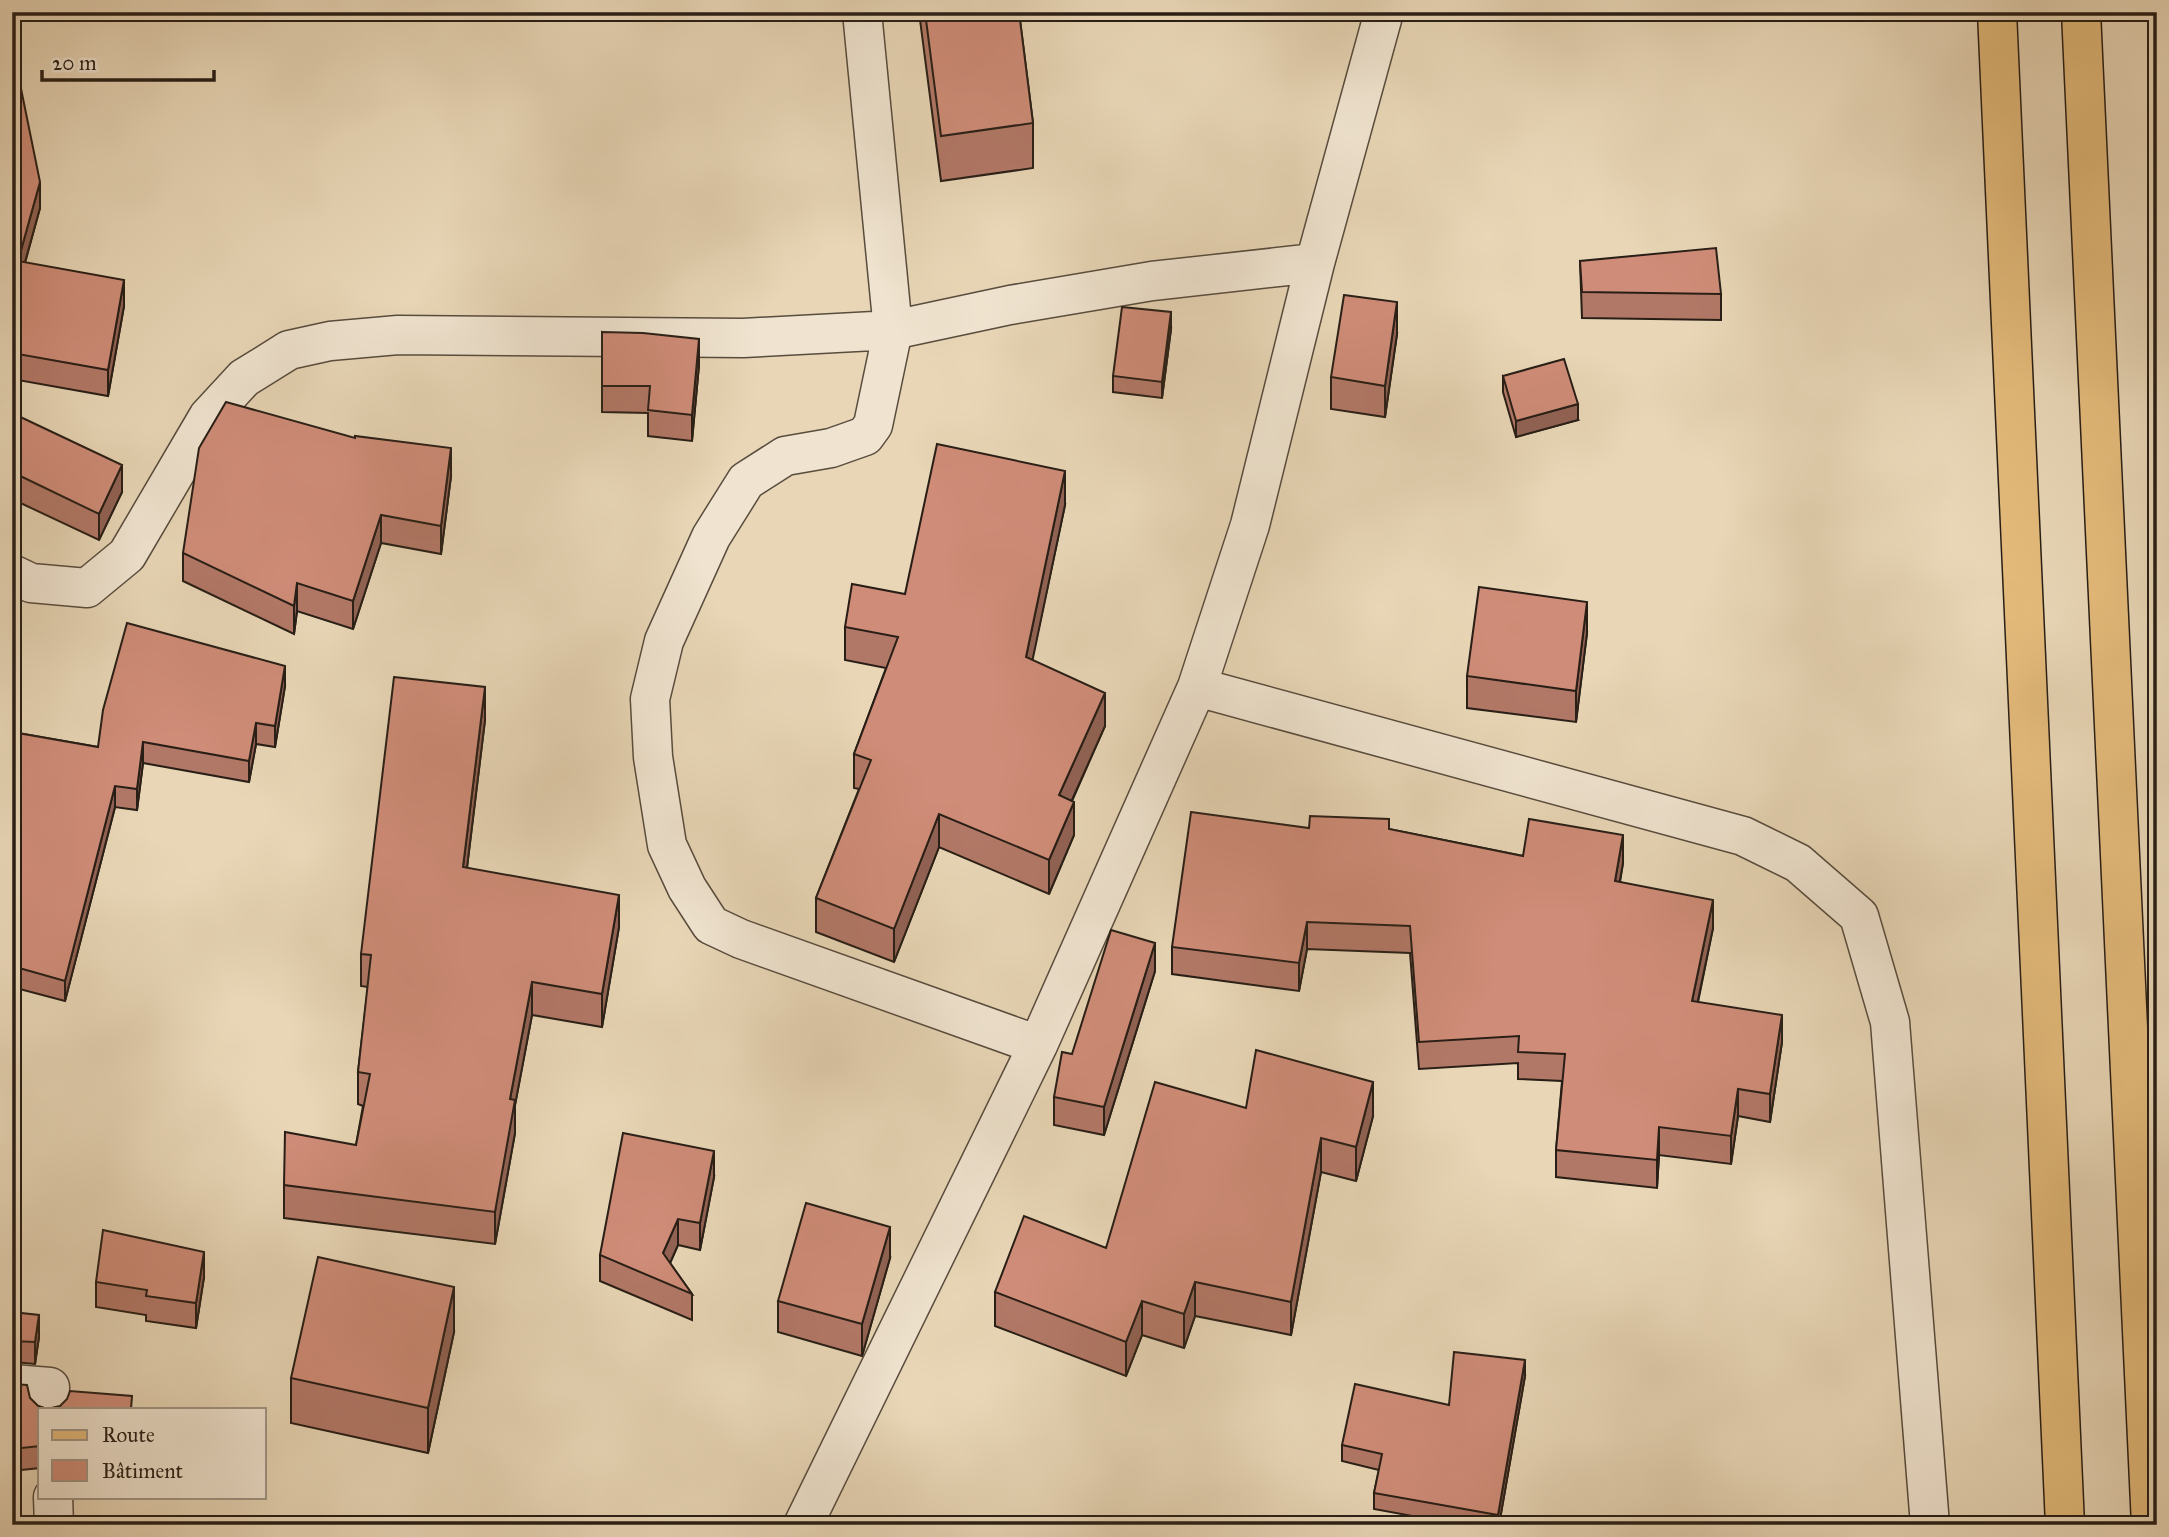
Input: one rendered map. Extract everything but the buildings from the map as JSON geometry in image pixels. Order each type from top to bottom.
[{"type":"main road","points":[[1997,12],[2065,1525]]},
{"type":"main road","points":[[2081,12],[2151,1525]]},
{"type":"street","points":[[862,12],[893,330],[873,425],[865,436],[831,448],[785,456],[746,481],[711,537],[664,641],[650,699],[653,757],[667,845],[687,888],[711,925],[741,939],[1038,1045]]},
{"type":"street","points":[[803,1525],[1038,1045],[1197,687],[1250,525],[1315,263],[1384,12]]},
{"type":"street","points":[[12,574],[31,583],[87,588],[127,555],[208,417],[244,378],[289,351],[330,341],[398,335],[743,338],[893,330],[1010,305],[1152,281],[1315,263]]},
{"type":"street","points":[[1197,687],[1743,836],[1798,863],[1859,916],[1891,1022],[1930,1525]]},
{"type":"street","points":[[12,1384],[50,1387],[49,1408]]},
{"type":"street","points":[[54,1498],[54,1525]]}]
